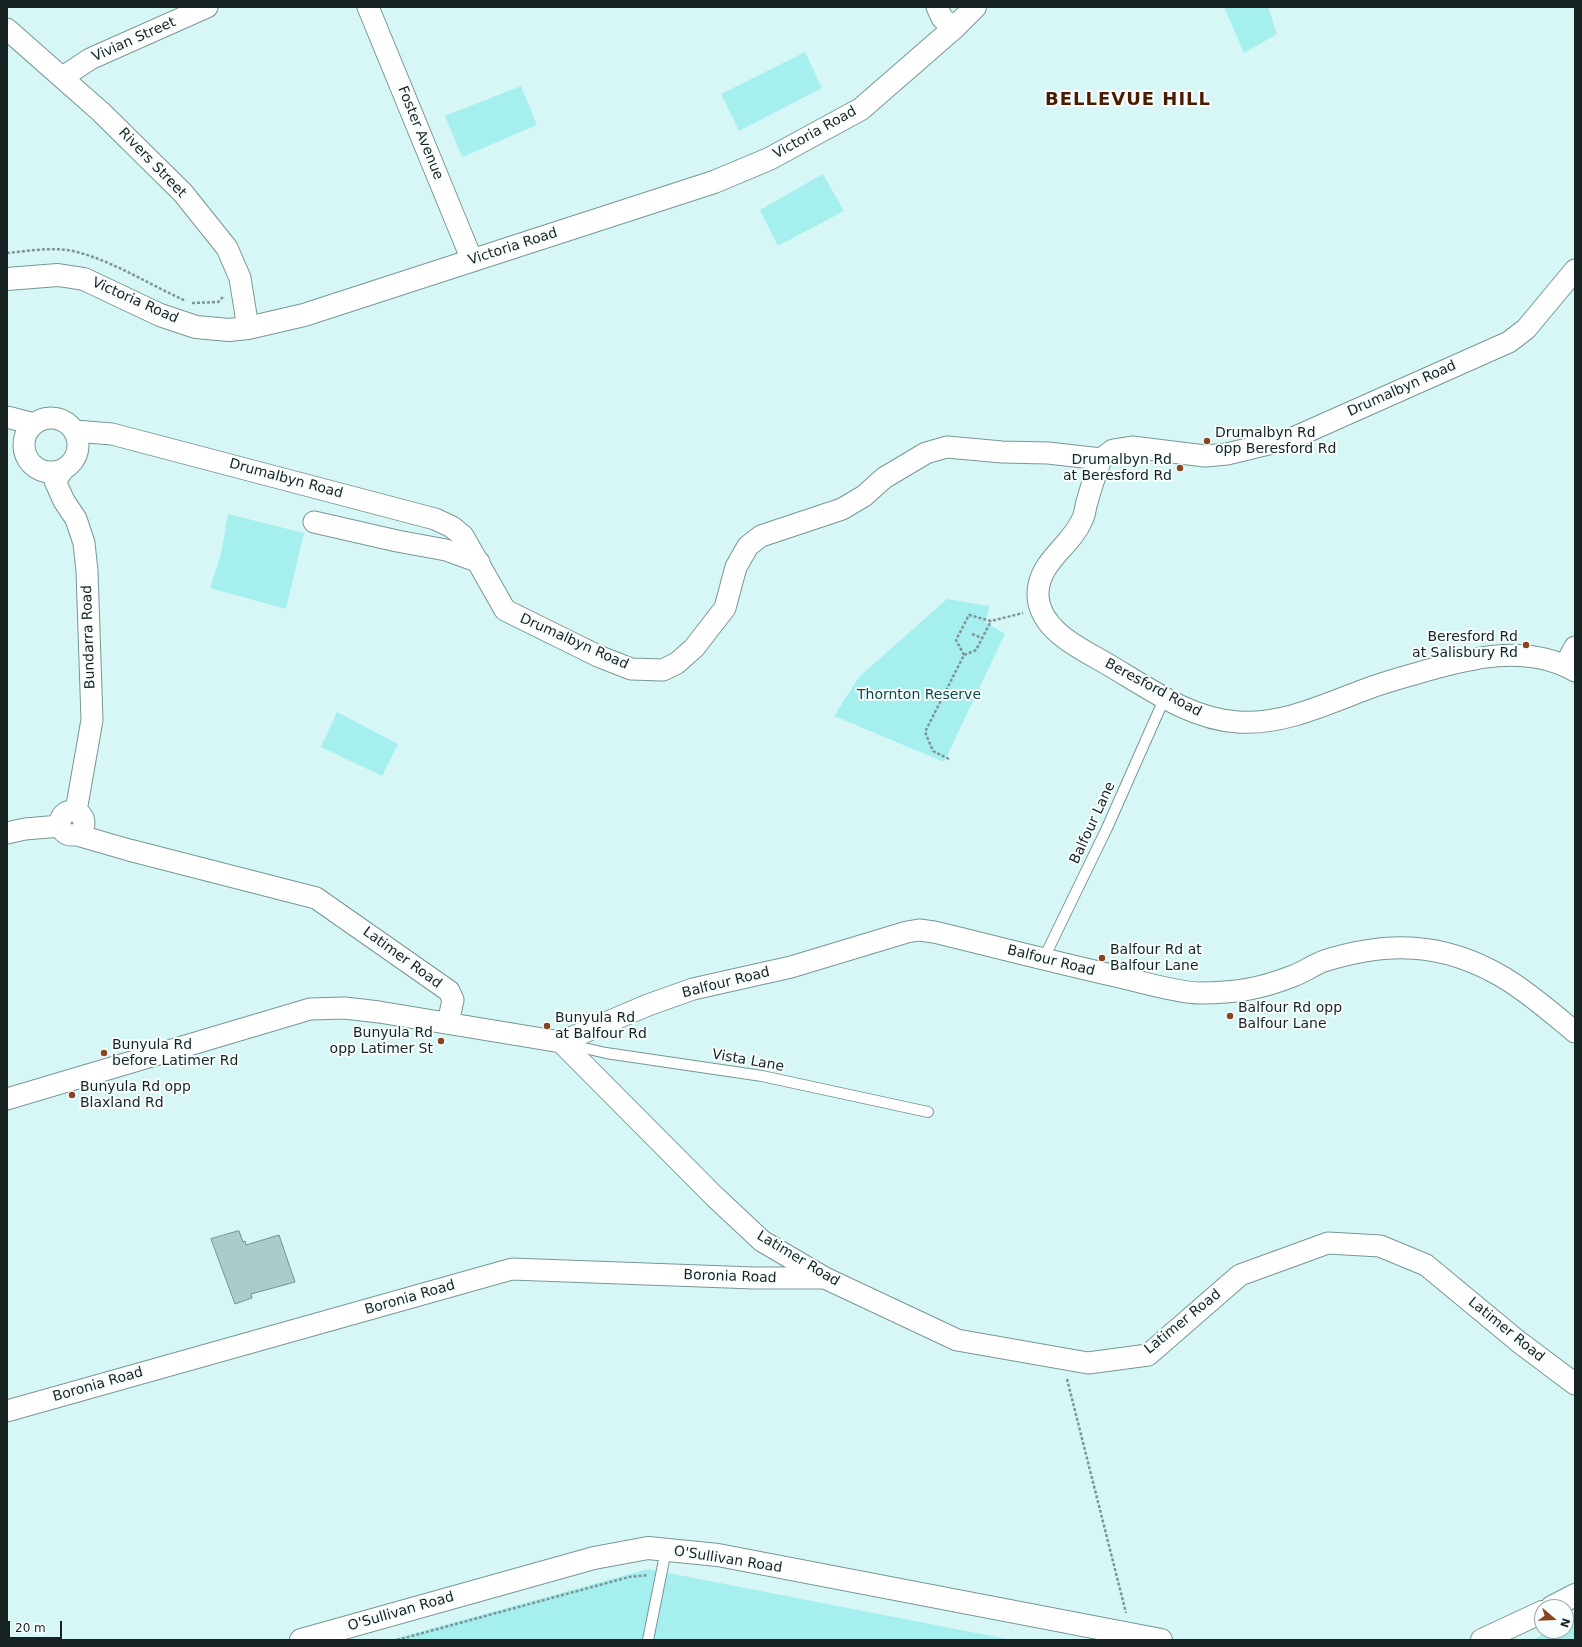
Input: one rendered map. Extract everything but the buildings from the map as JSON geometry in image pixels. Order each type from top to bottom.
[{"type":"street","name":"Vivian Street","points":[[63,77],[90,59],[207,7]]},
{"type":"street","name":"Foster Avenue","points":[[368,7],[472,260]]},
{"type":"street","points":[[938,7],[942,18],[954,28]]},
{"type":"street","name":"Victoria Road","points":[[7,279],[58,274],[84,279],[160,315],[196,327],[229,330],[248,328],[304,315],[714,182],[769,159],[861,109],[954,28],[975,7]]},
{"type":"street","name":"Rivers Street","points":[[7,29],[101,112],[183,193],[227,248],[240,278],[248,328]]},
{"type":"street","name":"Drumalbyn Road","points":[[75,431],[112,434],[435,519],[452,527],[464,536],[504,610],[598,656],[631,669],[663,670],[677,663],[694,648],[725,608],[736,567],[748,546],[761,536],[842,509],[864,496],[884,478],[926,453],[947,447],[1002,452],[1048,453],[1100,459],[1113,450],[1132,447],[1205,456],[1227,454],[1294,438],[1509,342],[1526,329],[1575,270]]},
{"type":"street","points":[[7,417],[34,424]]},
{"type":"street","points":[[51,418],[69,424],[78,437],[78,450],[73,463],[63,470],[52,473],[41,471],[32,465],[25,455],[24,444],[27,433],[34,424],[51,418]]},
{"type":"street","name":"Beresford Road","points":[[1100,459],[1083,519],[1075,533],[1054,555],[1040,582],[1038,597],[1041,609],[1056,631],[1074,645],[1165,697],[1210,718],[1238,722],[1270,721],[1303,713],[1375,686],[1473,659],[1524,655],[1572,661]]},
{"type":"street","name":"Bundarra Road","points":[[63,470],[55,481],[64,501],[76,519],[84,543],[87,571],[92,720],[76,811],[84,818],[85,822],[82,832],[69,830]]},
{"type":"street","points":[[314,522],[397,541],[446,550],[479,562]]},
{"type":"street","points":[[7,834],[25,829],[69,830]]},
{"type":"street","name":"Latimer Road","points":[[69,830],[129,850],[316,898],[449,991],[453,1000],[448,1023]]},
{"type":"street","name":"Balfour Road","points":[[561,1042],[648,1005],[693,989],[727,980],[792,967],[907,932],[919,930],[934,932],[1043,960],[1197,993],[1230,993],[1261,988],[1295,976],[1322,962],[1356,952],[1381,948],[1414,948],[1442,953],[1478,964],[1503,977],[1575,1032]]},
{"type":"street","points":[[7,1099],[310,1009],[345,1008],[561,1042]]},
{"type":"street","name":"Latimer Road","points":[[561,1042],[714,1196],[762,1241],[825,1278],[957,1340],[1062,1359],[1088,1362],[1148,1354],[1240,1275],[1328,1243],[1380,1246],[1426,1265],[1519,1342],[1575,1384]]},
{"type":"street","name":"Boronia Road","points":[[7,1411],[512,1269],[754,1278],[825,1278]]},
{"type":"street","name":"O'Sullivan Road","points":[[300,1640],[594,1558],[648,1548],[718,1555],[1131,1633],[1161,1640]]},
{"type":"street","points":[[1482,1640],[1534,1616]]},
{"type":"lane","name":"Balfour Lane","points":[[1043,960],[1107,828],[1165,697]]},
{"type":"lane","name":"Vista Lane","points":[[561,1042],[606,1053],[762,1076],[928,1112]]},
{"type":"lane","points":[[648,1640],[666,1550]]},
{"type":"path","points":[[964,655],[956,640],[969,615],[991,621],[1041,609]]},
{"type":"path","points":[[949,759],[933,751],[925,732],[964,655],[976,650],[991,621]]},
{"type":"path","points":[[972,634],[982,638]]},
{"type":"path","points":[[1062,1359],[1131,1633]]},
{"type":"path","points":[[397,1640],[629,1577],[661,1574]]},
{"type":"green space","points":[[1224,7],[1268,7],[1277,34],[1244,53]]},
{"type":"green space","points":[[805,52],[822,88],[739,131],[721,94]]},
{"type":"green space","points":[[521,86],[537,125],[462,157],[445,116]]},
{"type":"green space","points":[[823,174],[844,211],[778,246],[760,210]]},
{"type":"green space","points":[[228,514],[304,533],[286,609],[210,588],[221,554]]},
{"type":"green space","name":"Thornton Reserve","points":[[947,599],[990,606],[985,622],[1005,634],[944,762],[834,716],[859,677]]},
{"type":"green space","points":[[337,712],[398,744],[382,776],[321,747]]},
{"type":"green space","points":[[648,1569],[1012,1640],[390,1640]]},
{"type":"green space","points":[[1574,1618],[1575,1640],[1533,1640],[1574,1639]]},
{"type":"place","name":"Drumalbyn Rd opp Beresford Rd","points":[[1207,441]]},
{"type":"place","name":"Drumalbyn Rd at Beresford Rd","points":[[1180,468]]},
{"type":"place","name":"Beresford Rd at Salisbury Rd","points":[[1526,645]]},
{"type":"place","name":"Balfour Rd at Balfour Lane","points":[[1102,958]]},
{"type":"place","name":"Balfour Rd opp Balfour Lane","points":[[1230,1016]]},
{"type":"place","name":"Bunyula Rd at Balfour Rd","points":[[547,1026]]},
{"type":"place","name":"Bunyula Rd opp Latimer St","points":[[441,1041]]},
{"type":"place","name":"Bunyula Rd before Latimer Rd","points":[[104,1053]]},
{"type":"place","name":"Bunyula Rd opp Blaxland Rd","points":[[72,1095]]},
{"type":"district","name":"BELLEVUE HILL","points":[[1128,100]]}]
